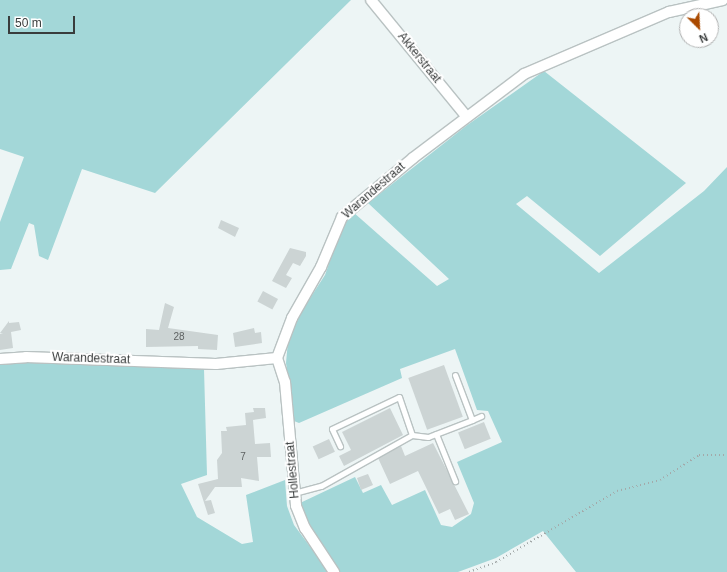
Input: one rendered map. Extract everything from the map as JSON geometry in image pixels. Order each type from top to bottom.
[{"type":"street","name":"Akkerstraat","points":[[372,0],[466,116]]},
{"type":"street","name":"Warandestraat","points":[[0,359],[26,357],[216,364],[277,358],[292,318],[321,267],[342,217],[466,116],[524,74],[574,50],[670,12],[723,0]]},
{"type":"street","name":"Hollestraat","points":[[277,358],[285,382],[294,493],[305,528],[334,572]]},
{"type":"lane","points":[[455,375],[472,420]]},
{"type":"lane","points":[[340,446],[332,429],[399,397],[412,435]]},
{"type":"lane","points":[[294,493],[321,486],[412,435],[428,437],[481,416]]},
{"type":"lane","points":[[436,434],[455,481]]},
{"type":"path","points":[[469,572],[496,562],[618,491],[660,480],[699,455],[727,455]]},
{"type":"shaded area","points":[[0,0],[351,0],[155,193],[82,169],[48,260],[39,256],[34,225],[29,223],[11,269],[0,270],[0,222],[24,157],[0,149]]},
{"type":"shaded area","points":[[544,71],[686,183],[600,256],[527,196],[516,204],[599,273],[704,191],[727,167],[727,572],[576,572],[543,531],[496,558],[458,572],[340,572],[305,520],[300,503],[355,477],[363,493],[381,485],[392,505],[425,490],[441,525],[452,527],[471,514],[474,503],[457,462],[502,442],[488,411],[477,410],[455,349],[400,369],[402,378],[299,423],[294,421],[286,363],[288,341],[296,320],[325,275],[343,223],[353,212],[437,286],[449,279],[368,203],[466,126]]},
{"type":"shaded area","points":[[13,362],[204,369],[207,475],[181,484],[197,517],[242,544],[253,542],[246,495],[285,480],[287,506],[294,525],[329,572],[0,572],[0,363]]},
{"type":"building","points":[[221,220],[239,228],[235,237],[218,228]]},
{"type":"building","points":[[290,248],[306,252],[306,256],[300,266],[293,263],[286,275],[292,278],[286,288],[272,281]]},
{"type":"building","points":[[263,291],[278,299],[272,310],[257,302]]},
{"type":"building","points":[[165,303],[174,307],[168,328],[218,335],[217,350],[198,349],[198,346],[146,347],[146,329],[159,330]]},
{"type":"building","points":[[9,321],[9,323],[19,322],[21,330],[11,332],[13,348],[0,350],[0,334],[3,334],[0,333]]},
{"type":"building","points":[[254,328],[255,333],[261,332],[262,343],[235,347],[233,333]]},
{"type":"building","points":[[444,365],[463,417],[427,430],[408,378]]},
{"type":"building","points":[[253,408],[265,408],[266,418],[253,420],[255,444],[270,443],[271,457],[257,457],[259,481],[241,478],[242,487],[215,487],[205,501],[211,500],[215,513],[208,515],[198,484],[218,479],[217,460],[222,453],[221,431],[227,431],[226,427],[246,425],[245,413],[254,412]]},
{"type":"building","points":[[390,408],[403,435],[344,466],[339,456],[351,450],[342,432]]},
{"type":"building","points":[[484,422],[491,439],[465,449],[458,432]]},
{"type":"building","points":[[329,439],[335,452],[319,459],[313,447]]},
{"type":"building","points":[[433,443],[469,514],[455,520],[450,509],[439,514],[418,471],[390,484],[378,458],[401,446],[405,456]]},
{"type":"building","points":[[368,474],[373,485],[361,490],[357,478]]}]
